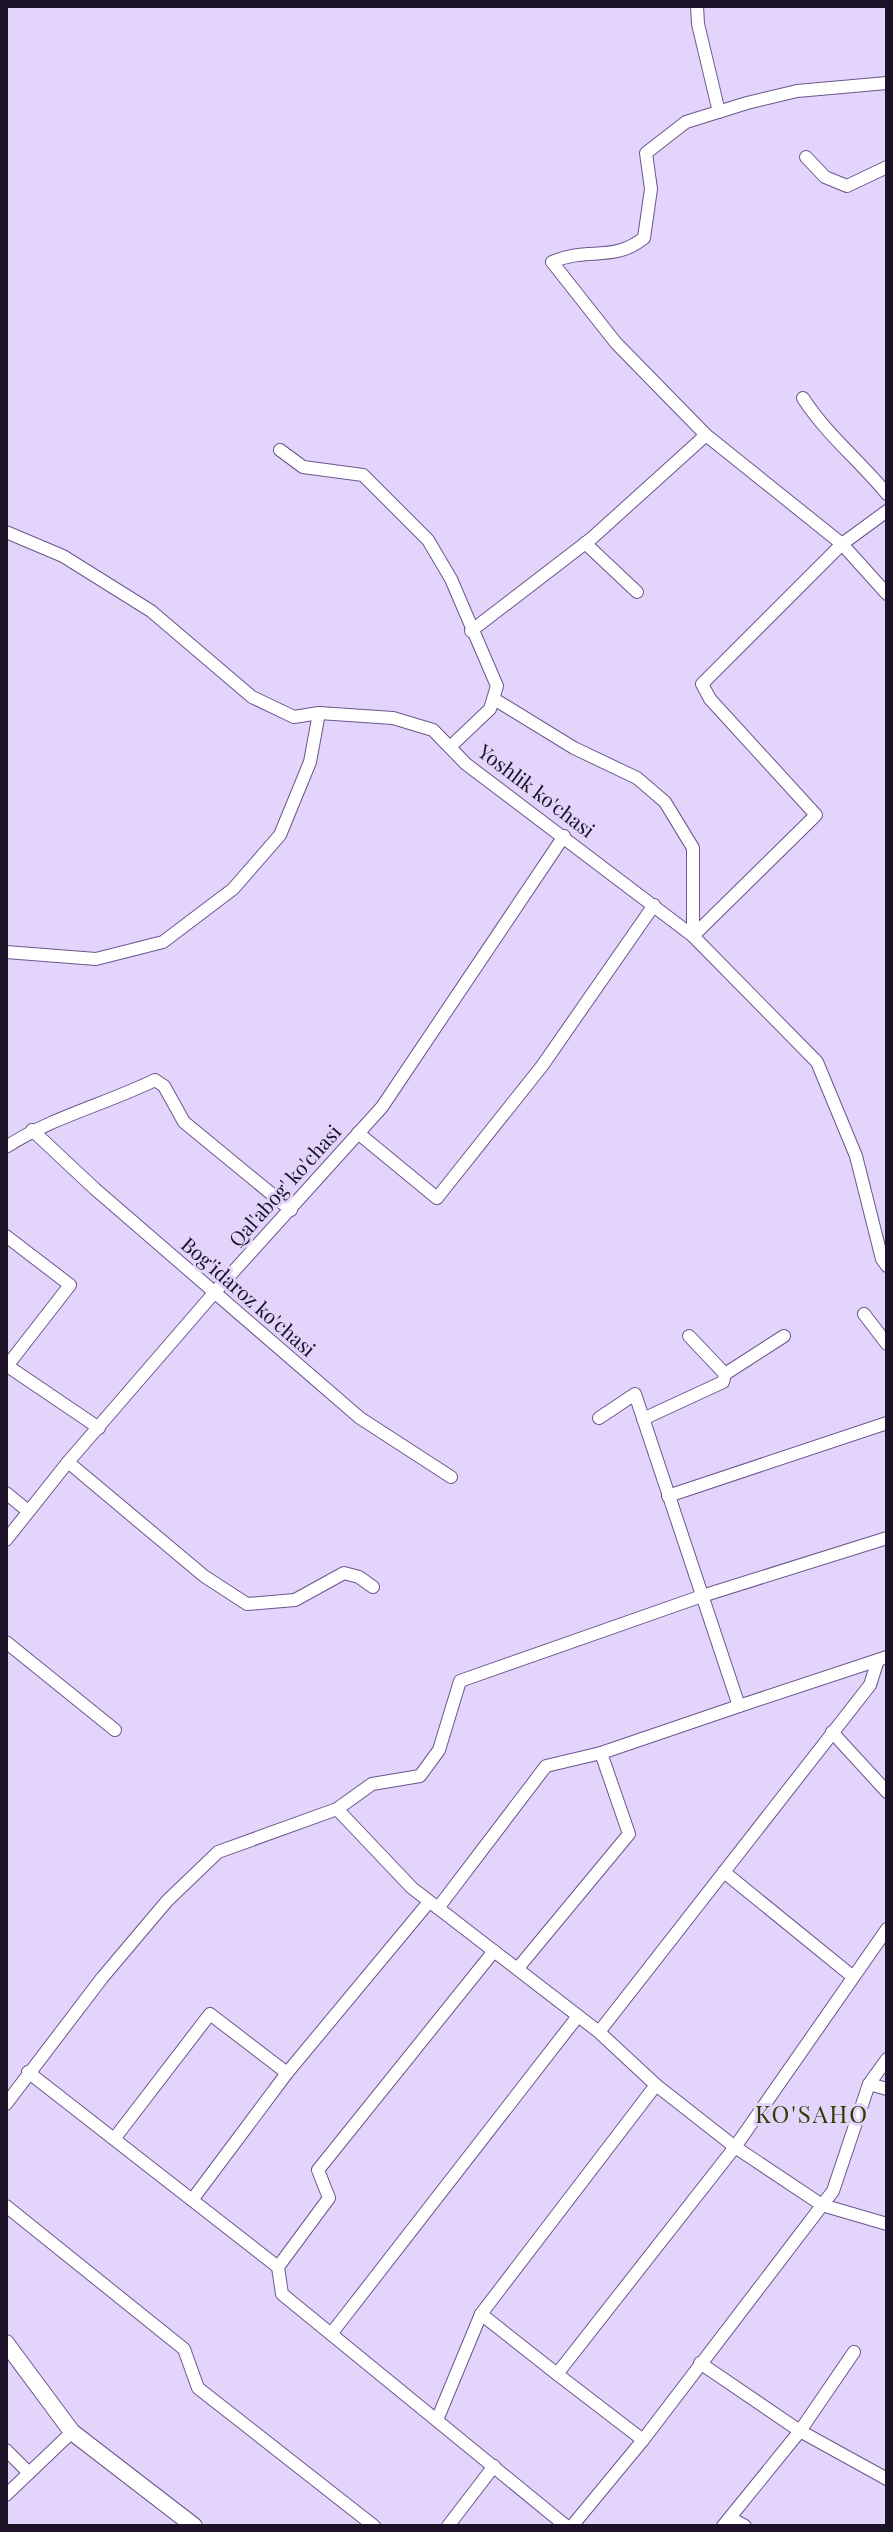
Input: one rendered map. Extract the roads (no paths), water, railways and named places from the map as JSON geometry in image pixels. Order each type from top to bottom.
[{"type":"main road","points":[[6,2343],[72,2432],[194,2526]]},
{"type":"street","points":[[697,6],[698,24],[719,112]]},
{"type":"street","points":[[887,83],[797,91],[686,122],[646,153],[651,189],[644,238],[626,252],[573,253],[552,262],[616,343],[706,435],[842,544],[887,594]]},
{"type":"street","points":[[806,157],[825,177],[847,186],[887,167]]},
{"type":"street","points":[[803,398],[816,419],[860,461],[887,494]]},
{"type":"street","points":[[471,631],[585,543],[706,435]]},
{"type":"street","points":[[280,450],[303,467],[363,475],[428,540],[451,579],[497,686],[490,709],[451,746]]},
{"type":"street","points":[[693,936],[816,815],[704,692],[702,684],[842,544],[887,511]]},
{"type":"street","name":"Yoshlik ko'chasi","points":[[6,532],[63,556],[151,611],[252,697],[294,717],[319,713],[393,718],[433,730],[466,764],[693,936],[817,1062],[856,1156],[882,1259],[887,1266]]},
{"type":"street","points":[[585,543],[637,592]]},
{"type":"street","points":[[494,699],[574,748],[637,778],[665,802],[693,848],[693,936]]},
{"type":"street","points":[[6,952],[96,959],[163,942],[233,889],[280,835],[310,762],[319,713]]},
{"type":"street","name":"Qal'abog' ko'chasi","points":[[6,1540],[68,1462],[214,1293],[382,1107],[564,836]]},
{"type":"street","points":[[358,1133],[437,1198],[542,1066],[654,905]]},
{"type":"street","points":[[6,1147],[32,1130],[155,1080],[164,1086],[184,1122],[291,1210]]},
{"type":"street","name":"Bog'idaroz ko'chasi","points":[[32,1130],[214,1293],[360,1418],[451,1477]]},
{"type":"street","points":[[6,1236],[70,1285],[7,1365],[99,1428]]},
{"type":"street","points":[[864,1314],[887,1344]]},
{"type":"street","points":[[689,1336],[725,1374]]},
{"type":"street","points":[[643,1419],[723,1382],[725,1374],[784,1336]]},
{"type":"street","points":[[599,1418],[635,1394],[739,1706]]},
{"type":"street","points":[[668,1496],[887,1423]]},
{"type":"street","points":[[68,1462],[204,1576],[247,1604],[295,1600],[344,1573],[359,1577],[373,1587]]},
{"type":"street","points":[[6,1493],[28,1511]]},
{"type":"street","points":[[6,2104],[28,2072],[167,1901],[218,1852],[337,1809],[372,1784],[420,1776],[439,1750],[460,1681],[702,1596],[887,1538]]},
{"type":"street","points":[[6,1642],[115,1730]]},
{"type":"street","points":[[192,2200],[287,2073],[434,1905],[546,1766],[601,1753],[882,1658]]},
{"type":"street","points":[[882,1658],[887,1673]]},
{"type":"street","points":[[599,2032],[870,1685],[882,1658]]},
{"type":"street","points":[[832,1732],[887,1792]]},
{"type":"street","points":[[518,1968],[629,1834],[601,1753]]},
{"type":"street","points":[[337,1809],[434,1905],[599,2032],[656,2085],[735,2147],[822,2205],[887,2224]]},
{"type":"street","points":[[724,1872],[852,1976]]},
{"type":"street","points":[[557,2374],[735,2147],[887,1929]]},
{"type":"street","points":[[278,2267],[329,2198],[318,2170],[494,1951]]},
{"type":"street","points":[[114,2139],[210,2014],[287,2073]]},
{"type":"street","points":[[331,2334],[578,2016]]},
{"type":"street","points":[[572,2526],[643,2440],[833,2191],[869,2084],[887,2059]]},
{"type":"street","points":[[28,2072],[278,2267],[282,2294],[566,2526]]},
{"type":"street","points":[[869,2084],[887,2089]]},
{"type":"street","points":[[437,2420],[481,2314],[656,2085]]},
{"type":"street","points":[[6,2206],[184,2349],[198,2388],[374,2526]]},
{"type":"street","points":[[481,2314],[643,2440]]},
{"type":"street","points":[[745,2526],[726,2522],[800,2431],[854,2352]]},
{"type":"street","points":[[700,2363],[800,2431],[887,2479]]},
{"type":"street","points":[[6,2495],[72,2432]]},
{"type":"street","points":[[6,2450],[29,2473]]},
{"type":"street","points":[[448,2526],[494,2466]]},
{"type":"district","name":"KO'SAHO","points":[[812,2113]]}]
